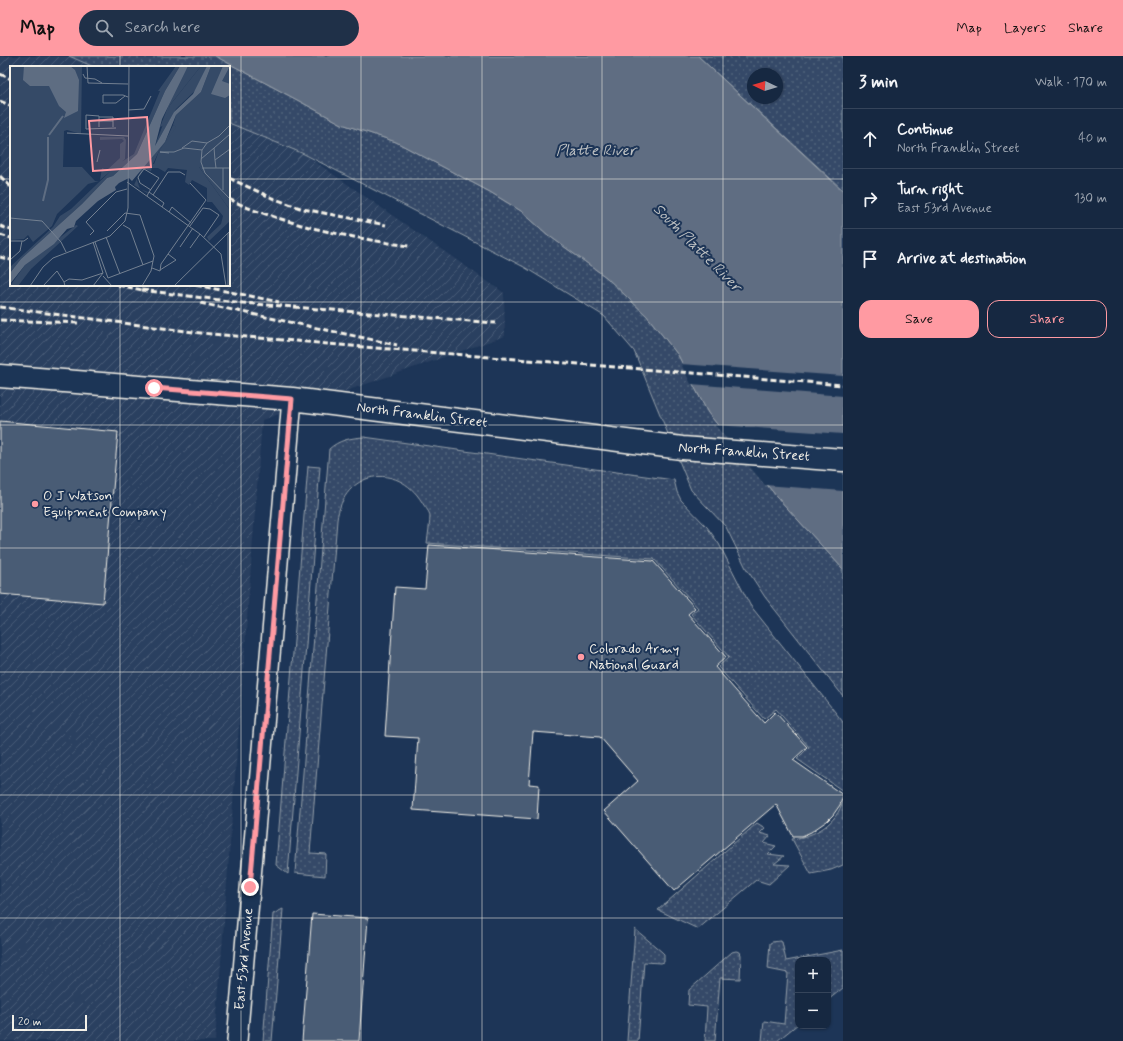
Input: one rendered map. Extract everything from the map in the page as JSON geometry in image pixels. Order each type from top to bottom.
[{"type":"street","name":"North Franklin Street","points":[[0,376],[292,399],[682,448],[843,460]]},
{"type":"street","name":"East 53rd Avenue","points":[[237,1041],[292,399]]},
{"type":"shaded area","points":[[0,56],[69,56],[92,66],[10,66],[10,286],[230,286],[230,123],[304,154],[504,293],[505,336],[262,420],[215,1041],[0,1041]]},
{"type":"shaded area","points":[[69,56],[215,56],[342,124],[396,142],[490,192],[521,211],[548,235],[606,277],[647,316],[678,355],[708,413],[777,497],[843,569],[843,696],[765,597],[746,568],[726,527],[691,490],[634,351],[604,316],[524,267],[304,154],[230,123],[230,66],[92,66]]},
{"type":"shaded area","points":[[698,56],[843,56],[843,190],[750,104],[783,104],[783,68],[747,68],[747,101]]},
{"type":"shaded area","points":[[364,437],[674,480],[681,500],[707,527],[719,544],[750,605],[843,722],[843,791],[797,759],[809,747],[776,709],[764,719],[718,667],[729,657],[691,614],[698,608],[654,559],[427,543],[430,515],[422,502],[411,489],[399,481],[386,477],[372,477],[360,482],[349,491],[341,503],[337,520],[310,853],[326,854],[325,876],[295,873],[329,449],[337,443],[345,440]]},
{"type":"shaded area","points":[[308,466],[320,467],[288,874],[276,865]]},
{"type":"shaded area","points":[[843,800],[843,865],[831,870],[811,874],[792,839],[817,832],[824,827],[836,816]]},
{"type":"shaded area","points":[[757,823],[765,828],[760,833],[770,836],[764,843],[776,846],[768,854],[784,856],[774,864],[790,865],[769,884],[756,880],[698,929],[658,910]]},
{"type":"shaded area","points":[[283,909],[272,1041],[263,1041],[273,914]]},
{"type":"shaded area","points":[[635,929],[664,954],[664,962],[644,962],[638,1041],[627,1041]]},
{"type":"shaded area","points":[[782,942],[786,961],[795,959],[795,1026],[777,1041],[762,1041],[764,1021],[784,1024],[788,973],[768,969],[770,943]]},
{"type":"shaded area","points":[[843,950],[843,988],[831,998],[831,957],[807,957]]},
{"type":"shaded area","points":[[732,952],[740,952],[741,955],[740,979],[720,978],[715,1041],[705,1041],[707,1007],[688,1005],[689,990]]},
{"type":"water","name":"Platte River","points":[[215,56],[698,56],[747,102],[747,104],[750,104],[843,191],[843,569],[777,497],[708,413],[678,355],[647,316],[606,277],[548,235],[521,211],[490,192],[396,142],[342,124]]},
{"type":"pier","points":[[681,364],[843,376],[843,396],[691,384]]},
{"type":"pier","points":[[715,425],[843,434],[843,491],[765,485]]},
{"type":"building","points":[[0,421],[118,432],[103,603],[0,594]]},
{"type":"building","points":[[429,545],[653,561],[695,608],[688,614],[726,657],[715,667],[764,723],[775,712],[807,747],[793,760],[843,795],[840,805],[827,821],[811,832],[802,836],[793,836],[776,804],[674,891],[604,811],[638,781],[600,737],[533,732],[529,784],[539,785],[537,819],[413,810],[418,738],[385,736],[395,587],[425,589]]},
{"type":"building","points":[[312,914],[368,918],[359,1041],[302,1041]]},
{"type":"railway","points":[[0,74],[10,79]]},
{"type":"railway","points":[[0,101],[10,106]]},
{"type":"railway","points":[[0,176],[10,186]]},
{"type":"railway","points":[[230,178],[272,198],[303,209],[386,225]]},
{"type":"railway","points":[[230,199],[254,210],[317,229],[409,246]]},
{"type":"railway","points":[[0,226],[10,230]]},
{"type":"railway","points":[[0,235],[10,238]]},
{"type":"railway","points":[[0,257],[10,260]]},
{"type":"railway","points":[[123,286],[147,291]]},
{"type":"railway","points":[[201,286],[279,302]]},
{"type":"railway","points":[[142,290],[243,303],[496,323]]},
{"type":"railway","points":[[200,303],[397,345]]},
{"type":"railway","points":[[0,307],[201,333],[843,385]]},
{"type":"railway","points":[[0,320],[80,323]]},
{"type":"place","name":"O J Watson Equipment Company","points":[[35,504]]},
{"type":"place","name":"Colorado Army National Guard","points":[[581,657]]},
{"type":"route","points":[[154,388],[292,399],[250,887]]},
{"type":"water label","name":"South Platte River","points":[[697,248]]}]
